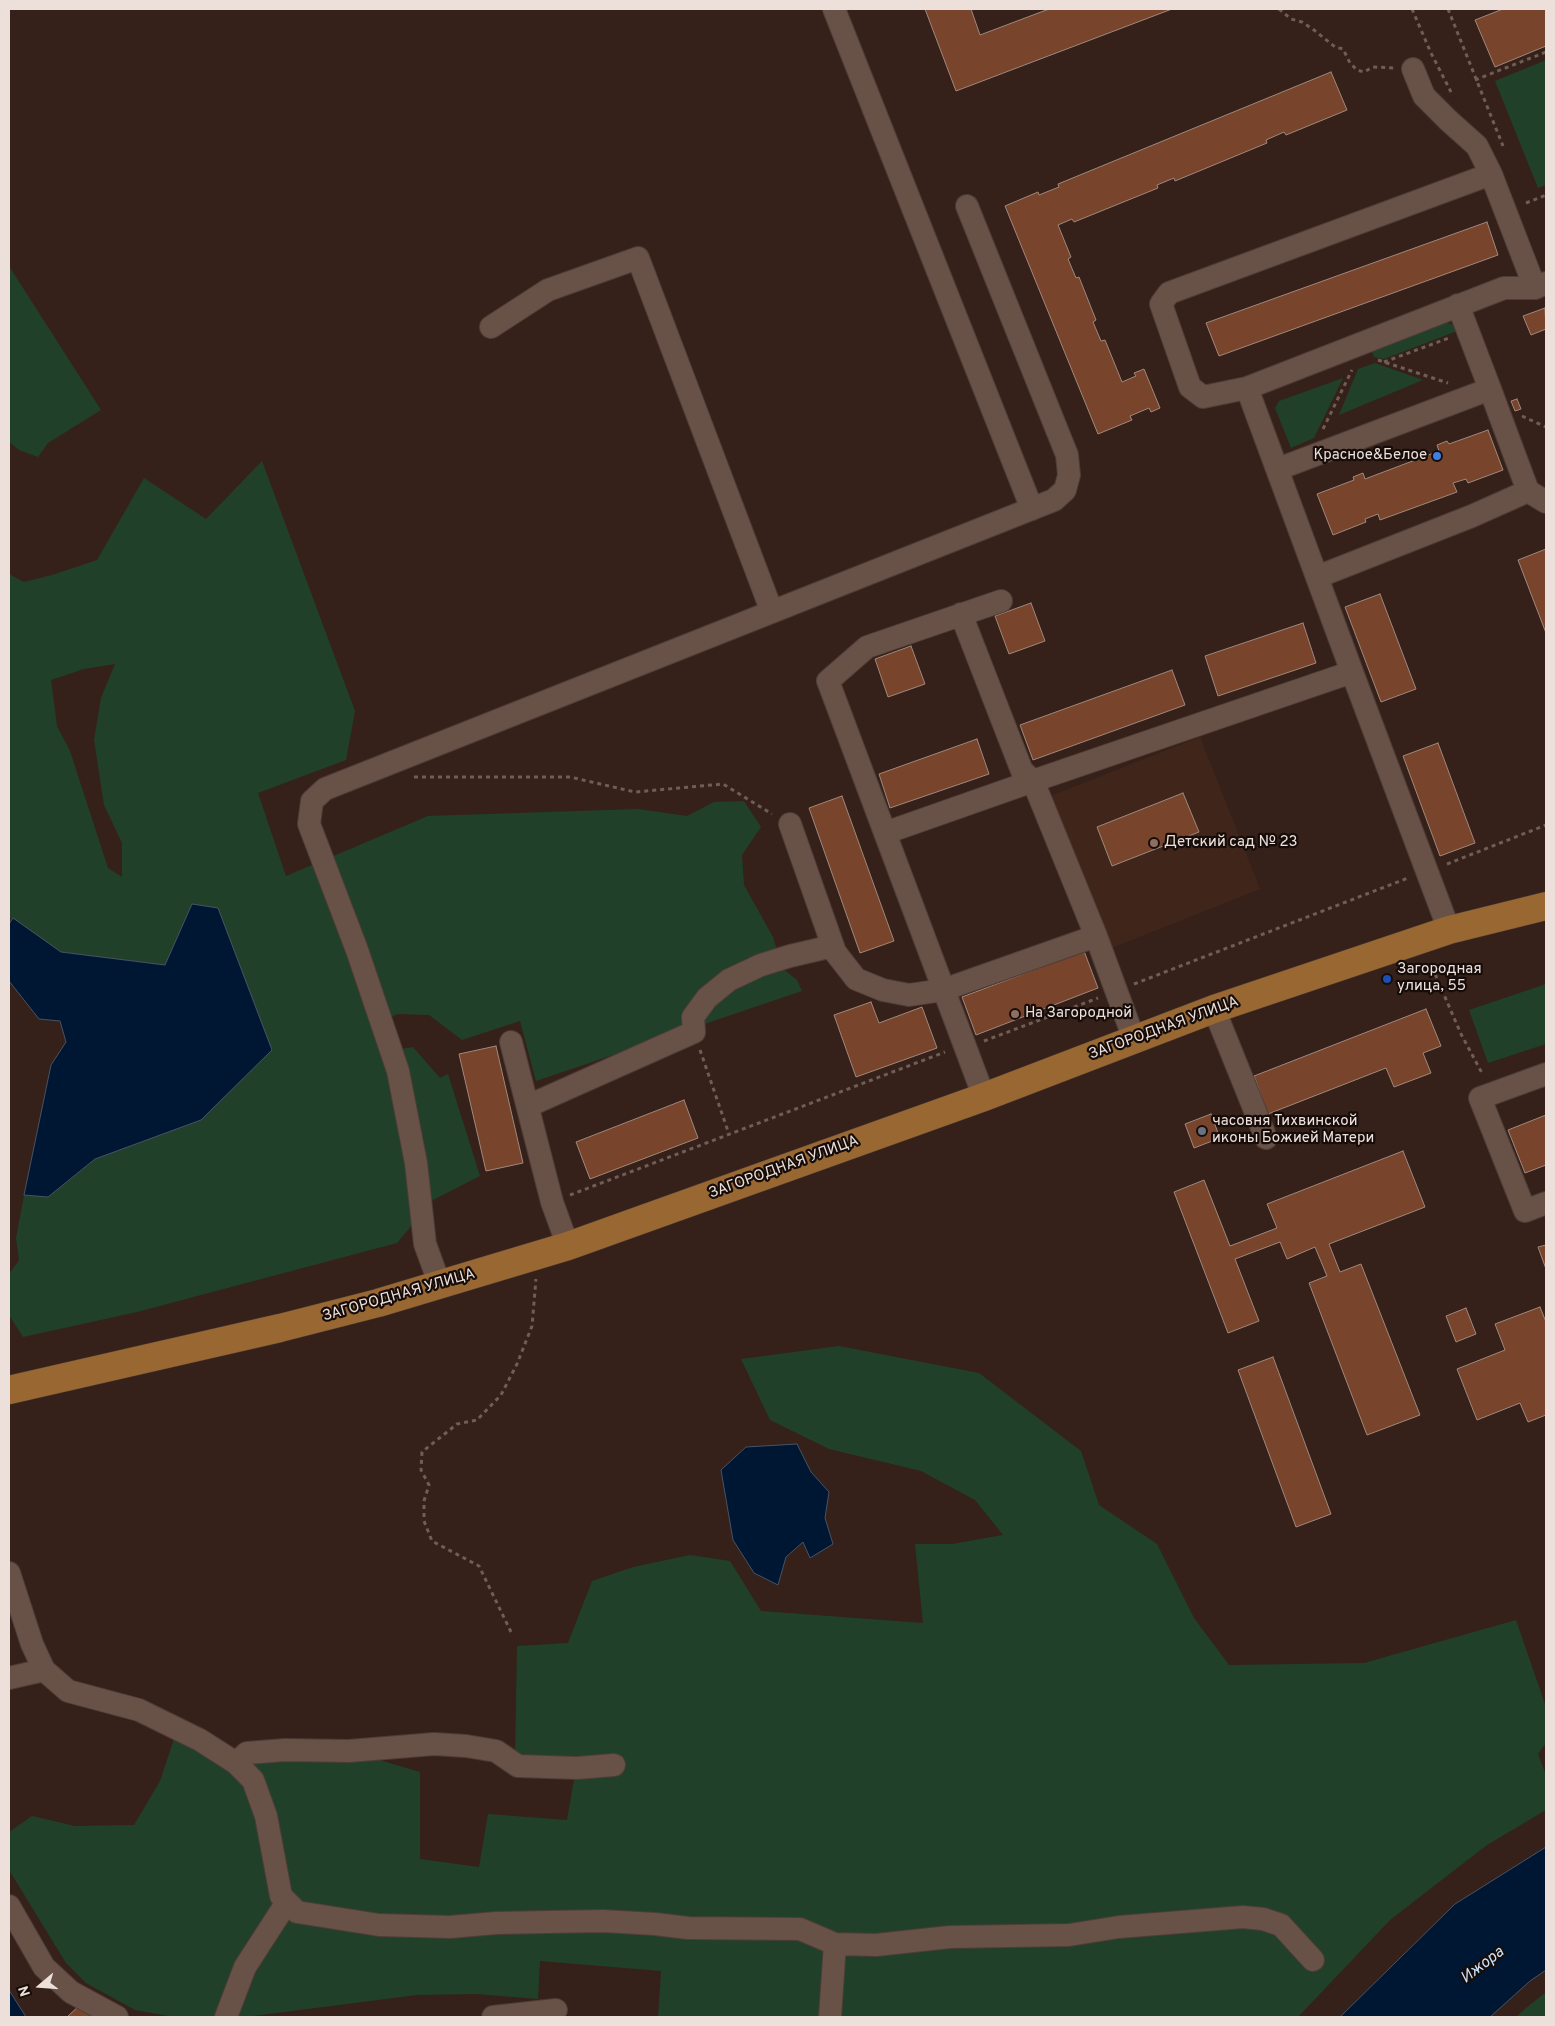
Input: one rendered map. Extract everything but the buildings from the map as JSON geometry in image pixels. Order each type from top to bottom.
[{"type":"main road","name":"ЗАГОРОДНАЯ УЛИЦА","points":[[9,1390],[280,1328],[440,1286],[568,1246],[984,1097],[1214,1009],[1449,930],[1546,906]]},
{"type":"lane","points":[[834,9],[1032,509]]},
{"type":"lane","points":[[1413,69],[1424,96],[1477,146],[1491,174],[1541,286],[1504,288],[1247,388],[1203,397],[1190,387],[1161,304],[1170,293],[1491,174]]},
{"type":"lane","points":[[440,1286],[425,1244],[416,1163],[398,1071],[357,950],[309,824],[312,801],[325,789],[1054,500],[1065,490],[1069,475],[1067,455],[967,206]]},
{"type":"lane","points":[[491,328],[548,290],[638,258],[772,612]]},
{"type":"lane","points":[[1317,577],[1472,516],[1537,496],[1485,391],[1468,330],[1458,305]]},
{"type":"lane","points":[[1247,388],[1449,930]]},
{"type":"lane","points":[[1278,469],[1485,391]]},
{"type":"lane","points":[[984,1097],[828,681],[867,647],[1001,601]]},
{"type":"lane","points":[[962,614],[1022,771],[1034,781],[1096,936],[1134,1039]]},
{"type":"lane","points":[[885,833],[1352,672]]},
{"type":"lane","points":[[790,824],[836,952],[856,979],[874,986],[909,995],[943,990],[1096,936]]},
{"type":"lane","points":[[528,1106],[694,1032],[692,1017],[707,998],[729,980],[768,962],[833,946]]},
{"type":"lane","points":[[1214,1009],[1266,1138]]},
{"type":"lane","points":[[511,1042],[552,1202],[568,1246]]},
{"type":"lane","points":[[1546,1074],[1480,1098],[1525,1211],[1546,1203]]},
{"type":"lane","points":[[9,1573],[15,1611],[44,1670],[68,1691],[139,1710],[200,1740],[236,1763],[253,1780],[263,1807],[281,1896],[297,1912],[379,1924],[450,1927],[496,1923],[603,1921],[688,1928],[800,1929],[835,1944],[876,1945],[950,1938],[1069,1935],[1119,1927],[1243,1917],[1262,1919],[1281,1925],[1314,1960]]},
{"type":"lane","points":[[9,1678],[44,1670]]},
{"type":"lane","points":[[236,1763],[247,1753],[285,1750],[349,1751],[434,1744],[466,1746],[496,1751],[518,1766],[577,1768],[614,1765]]},
{"type":"lane","points":[[226,2017],[245,1967],[287,1902]]},
{"type":"lane","points":[[9,1906],[44,1967],[71,1992],[117,2017]]},
{"type":"lane","points":[[830,2017],[835,1944]]},
{"type":"lane","points":[[493,2017],[556,2010]]},
{"type":"path","points":[[1279,9],[1291,19],[1302,22],[1335,46],[1343,49],[1350,63],[1357,70],[1364,72],[1373,67],[1413,69],[1431,53]]},
{"type":"path","points":[[1412,9],[1452,95]]},
{"type":"path","points":[[1448,9],[1504,150]]},
{"type":"path","points":[[1475,80],[1546,52]]},
{"type":"path","points":[[1529,211],[1526,202],[1546,194]]},
{"type":"path","points":[[1384,362],[1468,330]]},
{"type":"path","points":[[1376,360],[1485,391]]},
{"type":"path","points":[[1309,457],[1355,363]]},
{"type":"path","points":[[383,766],[405,777],[570,777],[635,792],[723,784],[790,824]]},
{"type":"path","points":[[552,1202],[964,1045],[982,1042],[1546,825]]},
{"type":"path","points":[[1432,967],[1461,1034],[1492,1094]]},
{"type":"path","points":[[694,1032],[729,1134]]},
{"type":"path","points":[[511,1632],[480,1566],[432,1541],[424,1521],[424,1501],[429,1485],[421,1470],[422,1452],[457,1424],[477,1420],[501,1395],[517,1364],[532,1326],[538,1255]]},
{"type":"shaded area","name":"Детский сад № 23","points":[[1200,737],[1260,889],[1109,949],[1048,797]]},
{"type":"green space","points":[[1546,60],[1546,185],[1538,188],[1495,81]]},
{"type":"green space","points":[[9,266],[101,410],[48,443],[38,457],[19,450],[9,442]]},
{"type":"green space","points":[[1444,322],[1452,324],[1457,331],[1384,359],[1374,357],[1371,349]]},
{"type":"green space","points":[[1375,363],[1423,380],[1339,415],[1358,369]]},
{"type":"green space","points":[[1343,378],[1314,438],[1291,448],[1275,408],[1279,401]]},
{"type":"green space","points":[[262,461],[355,711],[346,760],[258,793],[286,876],[428,816],[638,809],[687,816],[714,802],[744,801],[761,827],[742,855],[744,885],[773,937],[782,968],[797,980],[802,991],[536,1081],[520,1021],[462,1040],[429,1015],[398,1014],[374,1023],[383,1052],[413,1047],[440,1078],[448,1074],[480,1176],[433,1200],[397,1243],[137,1312],[23,1337],[9,1315],[9,1274],[19,1260],[16,1238],[24,1195],[48,1197],[95,1159],[201,1120],[192,904],[165,965],[61,952],[9,917],[9,574],[24,582],[97,560],[144,478],[206,519]],"holes":[[[115,664],[101,698],[94,740],[104,805],[122,843],[122,877],[108,868],[70,751],[57,726],[51,680],[84,669]]]},
{"type":"green space","points":[[1546,984],[1546,1044],[1488,1063],[1469,1010]]},
{"type":"green space","points":[[839,1346],[979,1373],[1081,1451],[1099,1505],[1157,1544],[1194,1618],[1229,1665],[1364,1663],[1516,1620],[1546,1707],[1546,1743],[1538,1754],[1546,1775],[1546,1810],[1487,1845],[1390,1920],[1298,2017],[658,2017],[661,1971],[540,1961],[538,1999],[477,1994],[417,1995],[245,2017],[174,2017],[135,2010],[86,1983],[66,1963],[9,1870],[9,1832],[32,1816],[75,1826],[134,1825],[160,1781],[175,1736],[226,1756],[332,1746],[420,1772],[420,1859],[479,1867],[488,1814],[567,1820],[577,1762],[515,1755],[517,1646],[568,1643],[592,1581],[633,1567],[690,1555],[730,1561],[761,1611],[923,1623],[915,1544],[952,1544],[1003,1535],[975,1500],[921,1471],[829,1449],[770,1420],[741,1359]]},
{"type":"green space","points":[[1546,1992],[1546,2017],[1516,2017],[1526,2008]]},
{"type":"water","points":[[192,904],[218,908],[272,1050],[201,1120],[95,1159],[48,1197],[24,1195],[51,1065],[66,1042],[60,1021],[39,1019],[9,981],[9,924],[13,918],[61,952],[165,965]]},
{"type":"water","points":[[797,1444],[811,1472],[829,1492],[825,1518],[833,1544],[810,1558],[803,1542],[786,1557],[778,1585],[754,1573],[733,1540],[721,1470],[746,1447]]},
{"type":"water","name":"Ижора","points":[[1546,1847],[1546,1970],[1530,1981],[1490,2017],[1340,2017],[1455,1904]]},
{"type":"water","points":[[9,1990],[26,2017],[9,2017]]},
{"type":"place","name":"Красное&Белое","points":[[1437,456]]},
{"type":"place","name":"Детский сад № 23","points":[[1154,843]]},
{"type":"place","name":"Загородная улица, 55","points":[[1387,979]]},
{"type":"place","name":"На Загородной","points":[[1015,1014]]},
{"type":"place","name":"часовня Тихвинской иконы Божией Матери","points":[[1202,1131]]}]
